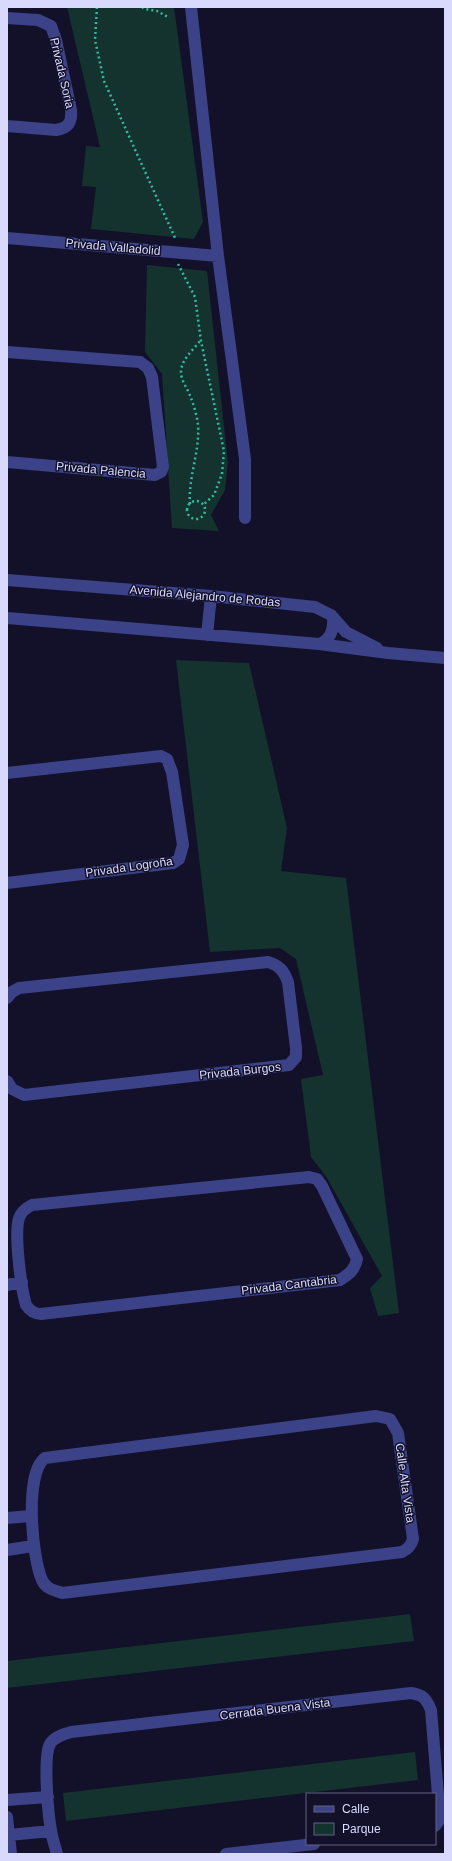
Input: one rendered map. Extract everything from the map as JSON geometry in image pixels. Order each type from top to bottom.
[{"type":"street","points":[[191,7],[218,256],[245,459],[245,518]]},
{"type":"street","name":"Privada Soria","points":[[7,18],[38,20],[51,26],[56,40],[72,120],[64,129],[56,130],[7,126]]},
{"type":"street","name":"Privada Valladolid","points":[[7,238],[218,256]]},
{"type":"street","name":"Privada Palencia","points":[[7,352],[140,362],[148,368],[152,377],[162,467],[161,472],[155,475],[7,462]]},
{"type":"street","name":"Avenida Alejandro de Rodas","points":[[7,580],[211,596],[315,607],[326,611],[346,632],[388,653]]},
{"type":"street","points":[[207,635],[211,596]]},
{"type":"street","name":"Avenida Alejandro de Rodas","points":[[7,618],[319,644],[388,653],[445,658]]},
{"type":"street","points":[[319,644],[326,641],[331,634],[333,619]]},
{"type":"street","name":"Privada Logroña","points":[[7,773],[161,756],[167,760],[172,772],[183,845],[179,859],[172,863],[7,883]]},
{"type":"street","name":"Privada Burgos","points":[[7,998],[18,988],[268,962],[280,967],[288,982],[296,1057],[293,1062],[288,1065],[281,1066],[24,1095],[12,1089],[7,1081]]},
{"type":"street","name":"Privada Cantabria","points":[[309,1177],[317,1179],[322,1186],[357,1259],[355,1267],[350,1274],[340,1280],[41,1314],[35,1314],[29,1310],[26,1305],[22,1282],[13,1251],[19,1217],[25,1209],[32,1205],[309,1177]]},
{"type":"street","points":[[7,1285],[22,1282]]},
{"type":"street","name":"Calle Alta Vista","points":[[376,1416],[390,1419],[398,1433],[413,1539],[412,1545],[402,1552],[62,1593],[50,1589],[42,1581],[33,1546],[30,1516],[37,1468],[45,1458],[376,1416]]},
{"type":"street","points":[[7,1518],[30,1516]]},
{"type":"street","points":[[7,1550],[33,1546]]},
{"type":"street","name":"Cerrada Buena Vista","points":[[57,1854],[51,1831],[48,1797],[47,1749],[51,1742],[71,1732],[411,1693],[420,1694],[427,1699],[431,1710],[440,1819],[436,1825]]},
{"type":"street","points":[[7,1800],[48,1797]]},
{"type":"street","points":[[7,1817],[11,1854]]},
{"type":"street","points":[[9,1835],[51,1831]]},
{"type":"street","points":[[226,1854],[306,1845]]},
{"type":"path","points":[[97,7],[95,40],[104,81],[178,243],[178,264],[195,297],[201,341],[224,451],[222,474],[214,495],[203,505]]},
{"type":"path","points":[[142,7],[145,9],[158,11],[168,17]]},
{"type":"path","points":[[201,341],[183,363],[181,372],[183,381],[191,398],[198,423],[198,446],[189,490],[190,504],[187,511],[191,518],[199,518],[204,512],[203,505]]},
{"type":"path","points":[[190,504],[196,502],[203,505]]},
{"type":"green space","points":[[67,7],[174,7],[203,222],[194,239],[91,229],[96,187],[82,186],[86,146],[100,147]]},
{"type":"green space","points":[[147,265],[207,271],[228,463],[225,490],[211,515],[219,531],[172,528],[162,374],[145,352]]},
{"type":"green space","points":[[176,660],[249,663],[287,828],[281,871],[346,878],[399,1313],[378,1316],[370,1288],[382,1276],[327,1178],[311,1157],[301,1079],[323,1075],[296,959],[280,948],[210,952]]},
{"type":"green space","points":[[410,1614],[414,1641],[7,1688],[7,1661]]},
{"type":"green space","points":[[415,1752],[418,1780],[66,1821],[63,1793]]}]
